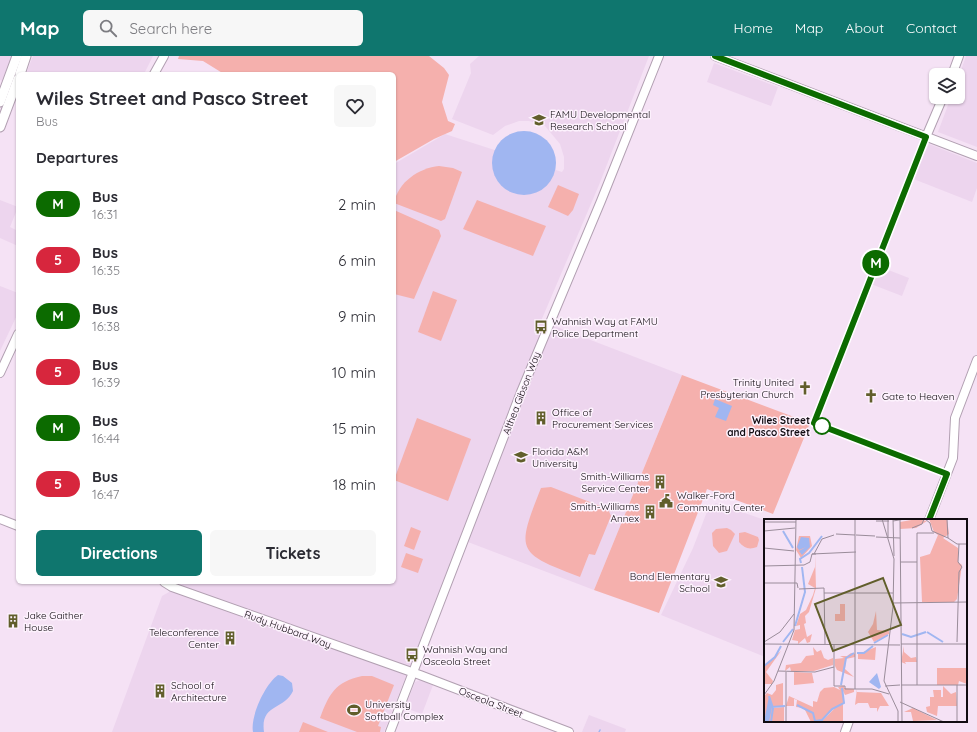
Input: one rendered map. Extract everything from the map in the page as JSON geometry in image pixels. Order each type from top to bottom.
[{"type":"main road","points":[[0,102],[17,56]]},
{"type":"main road","points":[[21,72],[26,56]]},
{"type":"main road","points":[[0,127],[16,84]]},
{"type":"street","points":[[155,72],[164,56]]},
{"type":"street","name":"Althea Gibson Way","points":[[390,732],[477,510],[521,392],[601,202],[659,56]]},
{"type":"street","points":[[716,56],[977,156]]},
{"type":"street","points":[[955,68],[959,56]]},
{"type":"street","points":[[926,137],[940,104]]},
{"type":"street","points":[[0,372],[16,338]]},
{"type":"street","points":[[929,519],[953,458],[955,418],[977,360]]},
{"type":"street","points":[[0,519],[16,525]]},
{"type":"street","name":"Rudy Hubbard Way","points":[[167,584],[412,673]]},
{"type":"street","name":"Osceola Street","points":[[412,673],[570,732]]},
{"type":"street","points":[[845,732],[849,722]]},
{"type":"shaded area","points":[[0,56],[12,56],[2,81],[0,80]]},
{"type":"shaded area","points":[[33,56],[153,56],[145,72],[27,72]]},
{"type":"shaded area","points":[[179,56],[429,56],[444,68],[449,75],[442,102],[448,121],[455,124],[452,131],[434,139],[396,161],[396,72],[221,72],[203,61],[178,59]]},
{"type":"shaded area","name":"Florida A&M University","points":[[479,56],[649,56],[599,185],[541,321],[682,375],[594,590],[460,539],[384,732],[112,732],[162,596],[169,592],[172,584],[396,584],[396,163],[445,134],[562,172],[564,169],[564,157],[560,144],[545,126],[529,121],[519,121],[505,126],[493,135],[452,119],[471,73],[470,64]]},
{"type":"shaded area","points":[[966,56],[977,56],[977,147],[938,132],[948,104],[965,104],[965,68],[962,68]]},
{"type":"shaded area","points":[[714,63],[778,87],[771,106],[707,82]]},
{"type":"shaded area","points":[[929,144],[977,163],[977,188],[972,202],[911,178]]},
{"type":"shaded area","points":[[439,166],[453,168],[462,172],[445,219],[441,221],[396,204],[396,195],[410,177],[431,167]]},
{"type":"shaded area","points":[[558,185],[579,194],[573,210],[568,216],[548,207]]},
{"type":"shaded area","points":[[0,200],[16,206],[16,212],[10,227],[16,230],[16,245],[0,238]]},
{"type":"shaded area","points":[[477,200],[546,226],[533,256],[463,229]]},
{"type":"shaded area","points":[[396,211],[439,230],[441,236],[414,299],[396,294]]},
{"type":"shaded area","points":[[878,266],[909,278],[902,296],[871,284]]},
{"type":"shaded area","points":[[0,286],[16,292],[16,317],[0,351]]},
{"type":"shaded area","points":[[433,291],[457,300],[441,341],[418,332]]},
{"type":"shaded area","name":"Walker-Ford Community Center","points":[[682,375],[810,423],[773,514],[707,489],[659,613],[594,590]]},
{"type":"shaded area","points":[[417,418],[471,439],[448,501],[396,481],[396,475]]},
{"type":"shaded area","points":[[551,487],[608,509],[611,516],[595,555],[589,554],[580,577],[543,562],[533,555],[527,547],[525,538],[528,525],[541,488]]},
{"type":"shaded area","name":"Bond Elementary School","points":[[716,503],[764,520],[764,657],[661,615],[693,548],[708,509]]},
{"type":"shaded area","points":[[411,527],[421,531],[414,550],[404,546]]},
{"type":"shaded area","points":[[727,528],[735,534],[727,551],[719,553],[713,546],[712,533],[716,529]]},
{"type":"shaded area","points":[[745,532],[758,537],[759,540],[757,547],[747,548],[739,542],[739,533]]},
{"type":"shaded area","points":[[406,553],[423,559],[418,573],[401,567]]},
{"type":"shaded area","name":"University Softball Complex","points":[[362,676],[372,676],[394,685],[378,726],[381,727],[380,732],[357,732],[320,718],[334,690],[345,682]]},
{"type":"shaded area","points":[[420,680],[433,685],[422,714],[405,708],[415,682]]},
{"type":"shaded area","points":[[589,715],[626,729],[625,732],[582,732]]},
{"type":"shaded area","points":[[303,722],[328,732],[299,732]]},
{"type":"water","points":[[518,131],[530,131],[547,140],[554,151],[556,163],[554,175],[547,186],[530,195],[518,195],[506,190],[497,181],[492,169],[492,157],[497,145],[506,136]]},
{"type":"water","points":[[715,399],[732,406],[726,421],[715,417],[719,408],[713,405]]},
{"type":"water","points":[[278,675],[283,676],[292,683],[293,691],[289,697],[266,716],[264,732],[253,732],[256,710],[268,686]]},
{"type":"bus line","name":"M","points":[[715,56],[926,137],[814,423],[947,474],[929,519]]},
{"type":"place","name":"FAMU Developmental Research School","points":[[539,120]]},
{"type":"place","name":"Wahnish Way at FAMU Police Department","points":[[541,327]]},
{"type":"place","name":"Trinity United Presbyterian Church","points":[[805,388]]},
{"type":"place","name":"Gate to Heaven","points":[[871,396]]},
{"type":"place","name":"Office of Procurement Services","points":[[541,418]]},
{"type":"place","name":"Wiles Street and Pasco Street","points":[[822,426]]},
{"type":"place","name":"Florida A&M University","points":[[521,457]]},
{"type":"place","name":"Smith-Williams Service Center","points":[[660,482]]},
{"type":"place","name":"Walker-Ford Community Center","points":[[666,501]]},
{"type":"place","name":"Smith-Williams Annex","points":[[650,512]]},
{"type":"place","name":"Bond Elementary School","points":[[721,582]]},
{"type":"place","name":"Jake Gaither House","points":[[13,621]]},
{"type":"place","name":"Teleconference Center","points":[[230,638]]},
{"type":"place","name":"Wahnish Way and Osceola Street","points":[[412,655]]},
{"type":"place","name":"School of Architecture","points":[[160,691]]},
{"type":"place","name":"University Softball Complex","points":[[354,710]]}]
